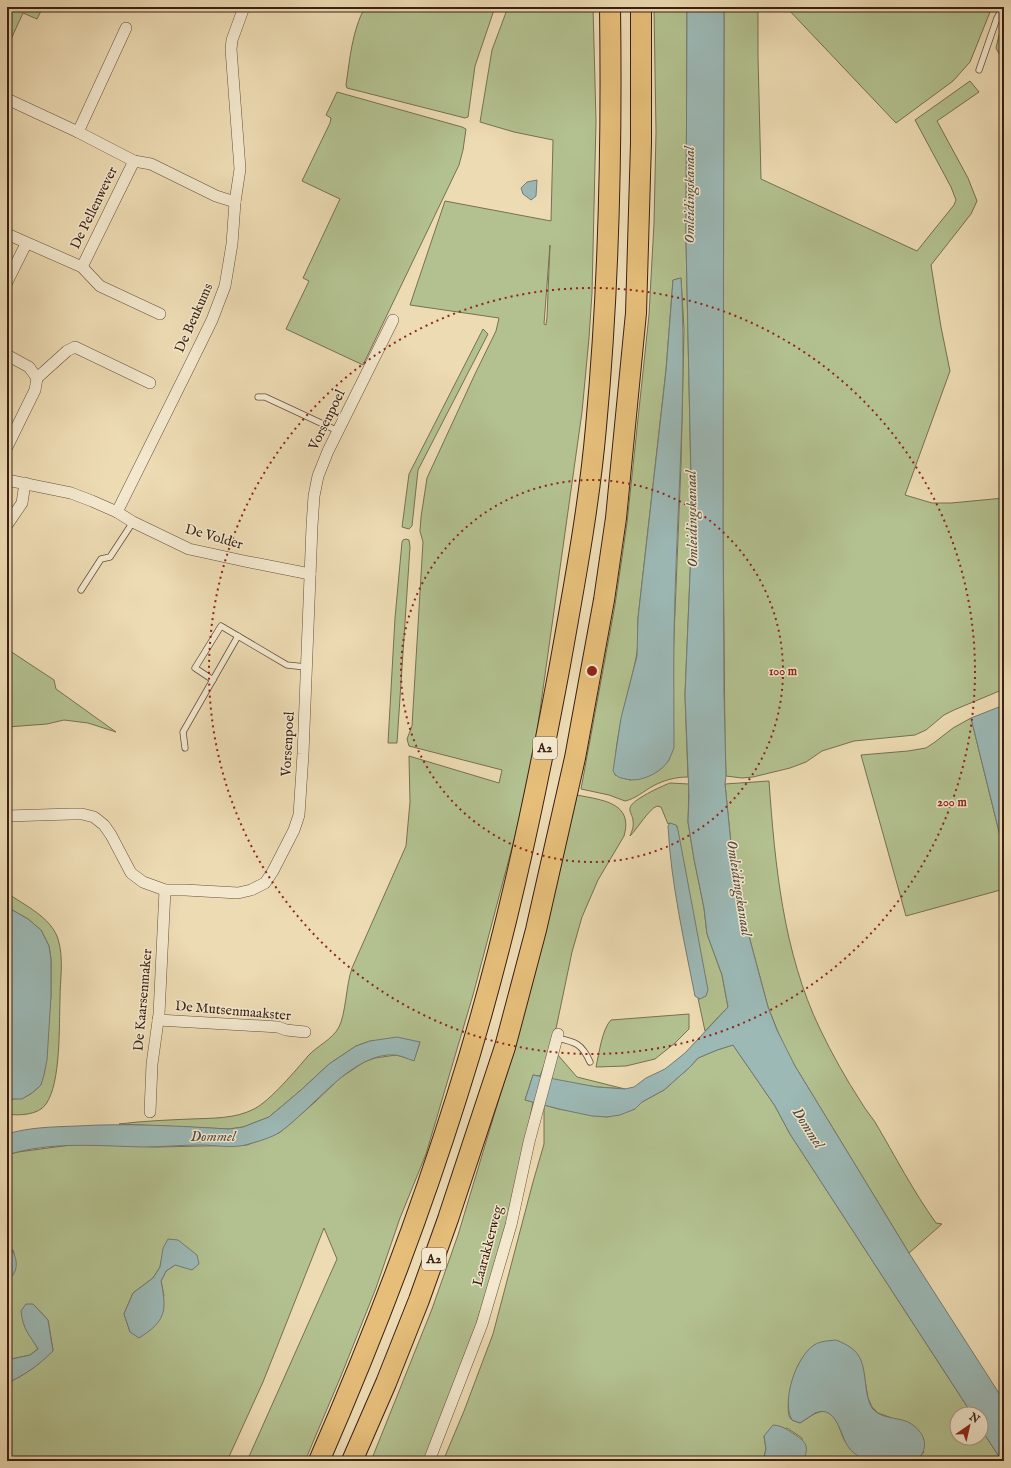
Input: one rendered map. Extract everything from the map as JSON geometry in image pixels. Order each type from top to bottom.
[{"type":"highway","name":"A2","points":[[320,1459],[358,1372],[420,1208],[457,1096],[506,924],[543,757],[586,516],[596,430],[609,220],[610,7]]},
{"type":"highway","name":"A2","points":[[352,1461],[419,1300],[448,1219],[505,1047],[536,930],[575,758],[604,600],[616,518],[636,313],[642,143],[641,7]]},
{"type":"street","name":"De Beukums","points":[[117,512],[212,320],[225,286],[233,237],[235,202],[240,169],[231,49],[232,40],[244,7]]},
{"type":"street","points":[[78,132],[126,28]]},
{"type":"street","name":"De Pellenwever","points":[[7,99],[78,132],[134,161],[151,164],[216,196],[235,202]]},
{"type":"street","name":"De Pellenwever","points":[[82,267],[134,161]]},
{"type":"street","name":"De Pellenwever","points":[[7,234],[26,244],[82,267],[100,286],[160,314]]},
{"type":"street","points":[[7,282],[26,244]]},
{"type":"street","name":"Vorsenpoel","points":[[7,816],[82,814],[94,817],[104,825],[111,835],[131,873],[143,882],[165,890],[238,893],[251,890],[265,883],[294,830],[298,815],[303,754],[314,496],[318,476],[338,431],[393,320]]},
{"type":"street","points":[[7,447],[36,390],[38,378],[67,351],[75,347],[150,383]]},
{"type":"street","points":[[7,355],[28,367],[38,378]]},
{"type":"street","points":[[7,480],[71,493],[117,512]]},
{"type":"street","points":[[7,525],[22,503],[25,483]]},
{"type":"street","name":"De Volder","points":[[117,512],[133,522],[189,548],[244,562],[310,574]]},
{"type":"street","name":"De Kaarsenmaker","points":[[150,1112],[152,1064],[158,1020],[165,890]]},
{"type":"street","name":"De Mutsenmaakster","points":[[158,1020],[278,1028],[305,1032]]},
{"type":"street","name":"Laarakkerweg","points":[[429,1461],[482,1324],[510,1225],[538,1106],[558,1036]]},
{"type":"lane","points":[[979,70],[997,18],[1003,7]]},
{"type":"lane","points":[[258,397],[265,397],[338,431]]},
{"type":"lane","points":[[81,590],[101,559],[110,557],[133,522]]},
{"type":"lane","points":[[212,680],[195,668],[221,626],[287,665],[306,667]]},
{"type":"lane","points":[[185,748],[183,732],[238,636]]},
{"type":"lane","points":[[558,1036],[574,1042],[586,1053],[590,1062]]},
{"type":"green space","points":[[7,7],[43,7],[37,19],[23,13],[7,48]]},
{"type":"green space","points":[[365,7],[495,7],[475,66],[468,117],[465,118],[347,88],[346,85],[352,45],[357,26]]},
{"type":"green space","points":[[508,7],[593,7],[596,121],[592,293],[582,412],[533,760],[514,840],[473,995],[426,1154],[400,1218],[376,1288],[305,1461],[247,1461],[337,1259],[324,1228],[263,1382],[227,1461],[7,1461],[7,1383],[32,1369],[53,1350],[48,1320],[33,1304],[34,1342],[38,1349],[30,1355],[7,1360],[7,1276],[12,1276],[14,1252],[7,1242],[7,1155],[18,1152],[78,1144],[157,1147],[247,1145],[279,1133],[340,1078],[364,1062],[375,1058],[396,1055],[414,1060],[420,1042],[370,1041],[356,1046],[329,1064],[269,1117],[243,1127],[229,1129],[119,1124],[239,1115],[254,1109],[268,1099],[308,1056],[329,1039],[339,1027],[352,968],[406,846],[410,802],[409,756],[499,783],[502,770],[409,746],[407,739],[412,726],[423,542],[420,531],[427,478],[496,331],[499,318],[410,305],[445,201],[551,221],[553,140],[514,132],[480,122],[492,50]],"holes":[[[550,245],[547,317],[546,325],[544,324]],[[161,1261],[175,1265],[166,1271],[161,1281],[164,1296],[130,1332],[124,1314],[133,1293],[153,1278],[160,1267]]]},
{"type":"green space","points":[[654,7],[687,7],[686,239],[692,527],[685,695],[688,777],[675,778],[661,782],[636,797],[625,801],[609,795],[581,789],[615,605],[627,523],[649,315],[654,223],[656,132]],"holes":[[[681,278],[684,329],[681,464],[669,760],[659,770],[630,780],[615,775],[615,760],[622,716],[637,653],[638,618],[666,370],[673,280]]]},
{"type":"green space","points":[[724,7],[758,7],[761,179],[917,251],[954,205],[956,200],[951,187],[915,120],[970,81],[979,92],[937,121],[968,178],[977,201],[971,214],[931,265],[950,371],[905,495],[932,503],[951,503],[1004,498],[1004,689],[944,715],[926,730],[915,735],[854,741],[822,751],[806,762],[790,768],[753,777],[742,778],[726,776],[725,741],[723,526]]},
{"type":"green space","points":[[786,7],[992,7],[970,62],[953,81],[896,123]]},
{"type":"green space","points":[[1004,24],[1004,63],[996,48],[999,35]]},
{"type":"green space","points":[[337,92],[466,129],[459,165],[363,365],[286,329],[309,281],[303,278],[340,199],[302,181],[330,123],[331,118],[326,115]]},
{"type":"green space","points":[[483,329],[488,334],[418,470],[412,526],[409,529],[402,527],[409,474]]},
{"type":"green space","points":[[406,539],[409,540],[410,547],[397,743],[388,743],[395,618],[402,542]]},
{"type":"green space","points":[[7,649],[54,680],[56,689],[116,732],[88,723],[64,720],[47,724],[7,727]]},
{"type":"green space","points":[[971,718],[1004,852],[1004,889],[906,916],[861,755],[926,748],[953,728]]},
{"type":"green space","points":[[769,781],[774,844],[783,908],[797,970],[807,1000],[839,1066],[875,1122],[928,1211],[936,1223],[942,1224],[909,1253],[784,1047],[768,1007],[735,884],[725,784]]},
{"type":"green space","points":[[670,783],[689,784],[688,822],[704,908],[707,934],[722,975],[728,1007],[705,1031],[698,998],[700,999],[677,826],[670,823],[668,824],[661,807],[657,806],[650,811],[630,836],[633,825],[630,810],[632,805],[647,794]]},
{"type":"green space","points":[[577,795],[605,801],[620,809],[624,816],[626,825],[624,836],[598,880],[582,917],[572,952],[553,1043],[540,1076],[533,1075],[525,1100],[533,1102],[518,1181],[503,1239],[475,1328],[425,1461],[371,1461],[432,1309],[458,1235],[514,1049],[546,930]]},
{"type":"green space","points":[[7,893],[36,912],[49,924],[58,939],[61,954],[57,1068],[51,1095],[43,1108],[34,1113],[23,1115],[7,1114],[7,1099],[26,1096],[41,1085],[51,996],[51,959],[49,946],[41,930],[28,919],[7,907]]},
{"type":"green space","points":[[689,1014],[689,1029],[675,1043],[655,1059],[626,1066],[596,1067],[603,1035],[611,1020]]},
{"type":"green space","points":[[733,1045],[775,1106],[790,1134],[967,1406],[949,1406],[949,1446],[989,1446],[989,1441],[1002,1461],[916,1461],[924,1452],[892,1418],[878,1413],[872,1407],[868,1398],[863,1369],[814,1345],[801,1360],[794,1375],[788,1403],[789,1415],[792,1420],[800,1423],[818,1412],[829,1412],[838,1423],[847,1444],[858,1455],[868,1461],[803,1461],[802,1438],[787,1428],[764,1436],[766,1449],[763,1461],[534,1461],[528,1459],[526,1461],[443,1461],[464,1411],[493,1334],[544,1144],[544,1105],[607,1117],[635,1109],[642,1102],[664,1090],[698,1058]]},
{"type":"green space","points":[[557,1054],[577,1077],[625,1089],[597,1087],[551,1080]]},
{"type":"water","points":[[687,7],[724,7],[723,526],[725,784],[735,884],[768,1007],[777,1030],[795,1066],[909,1253],[1004,1401],[1004,1461],[1002,1461],[989,1441],[989,1406],[967,1406],[790,1134],[775,1106],[733,1045],[698,1058],[664,1090],[642,1102],[635,1109],[620,1115],[607,1117],[592,1116],[525,1100],[533,1075],[597,1087],[625,1089],[634,1087],[646,1078],[665,1069],[685,1053],[728,1007],[722,975],[707,934],[704,908],[688,822],[689,796],[685,695],[692,527],[686,239]]},
{"type":"water","points":[[537,180],[536,196],[531,200],[523,194],[521,188],[527,182]]},
{"type":"water","points":[[681,278],[683,318],[683,397],[674,615],[674,748],[669,760],[656,773],[638,780],[632,780],[618,777],[613,771],[621,718],[637,656],[638,618],[666,371],[673,280]]},
{"type":"water","points":[[1004,705],[1004,736],[1000,744],[1004,766],[1004,852],[971,718]]},
{"type":"water","points":[[670,823],[676,825],[678,830],[708,990],[706,996],[700,999],[695,996],[678,912],[668,826]]},
{"type":"water","points":[[7,907],[28,919],[41,930],[49,946],[51,959],[51,996],[47,1060],[44,1075],[41,1085],[22,1099],[7,1099]]},
{"type":"water","name":"Dommel","points":[[397,1037],[420,1042],[414,1061],[396,1055],[380,1056],[364,1062],[334,1083],[293,1122],[280,1132],[257,1142],[231,1147],[200,1145],[143,1147],[75,1145],[40,1148],[7,1155],[7,1134],[33,1129],[115,1125],[229,1129],[243,1127],[269,1117],[329,1064],[356,1046],[370,1041]]},
{"type":"water","points":[[168,1239],[178,1240],[197,1255],[199,1264],[192,1270],[175,1265],[166,1271],[161,1281],[164,1300],[162,1314],[155,1326],[139,1338],[130,1332],[124,1314],[133,1293],[153,1278],[160,1267],[163,1248]]},
{"type":"water","points":[[7,1242],[16,1259],[15,1272],[12,1276],[7,1276]]},
{"type":"water","points":[[26,1304],[33,1304],[48,1320],[53,1351],[32,1369],[7,1383],[7,1360],[30,1355],[38,1349],[23,1323],[21,1311]]},
{"type":"water","points":[[836,1340],[851,1348],[860,1358],[864,1370],[868,1398],[875,1412],[884,1416],[904,1420],[919,1430],[925,1445],[921,1456],[916,1461],[880,1462],[861,1458],[849,1448],[833,1417],[822,1411],[815,1413],[800,1423],[792,1420],[789,1412],[789,1391],[801,1359],[814,1345],[824,1341]]},
{"type":"water","points":[[773,1425],[786,1429],[804,1442],[806,1445],[806,1452],[803,1461],[763,1461],[766,1449],[764,1436]]},
{"type":"water label","name":"Omleidingskanaal","points":[[689,195]]},
{"type":"water label","name":"Omleidingskanaal","points":[[692,519]]},
{"type":"water label","name":"Omleidingskanaal","points":[[739,888]]}]
